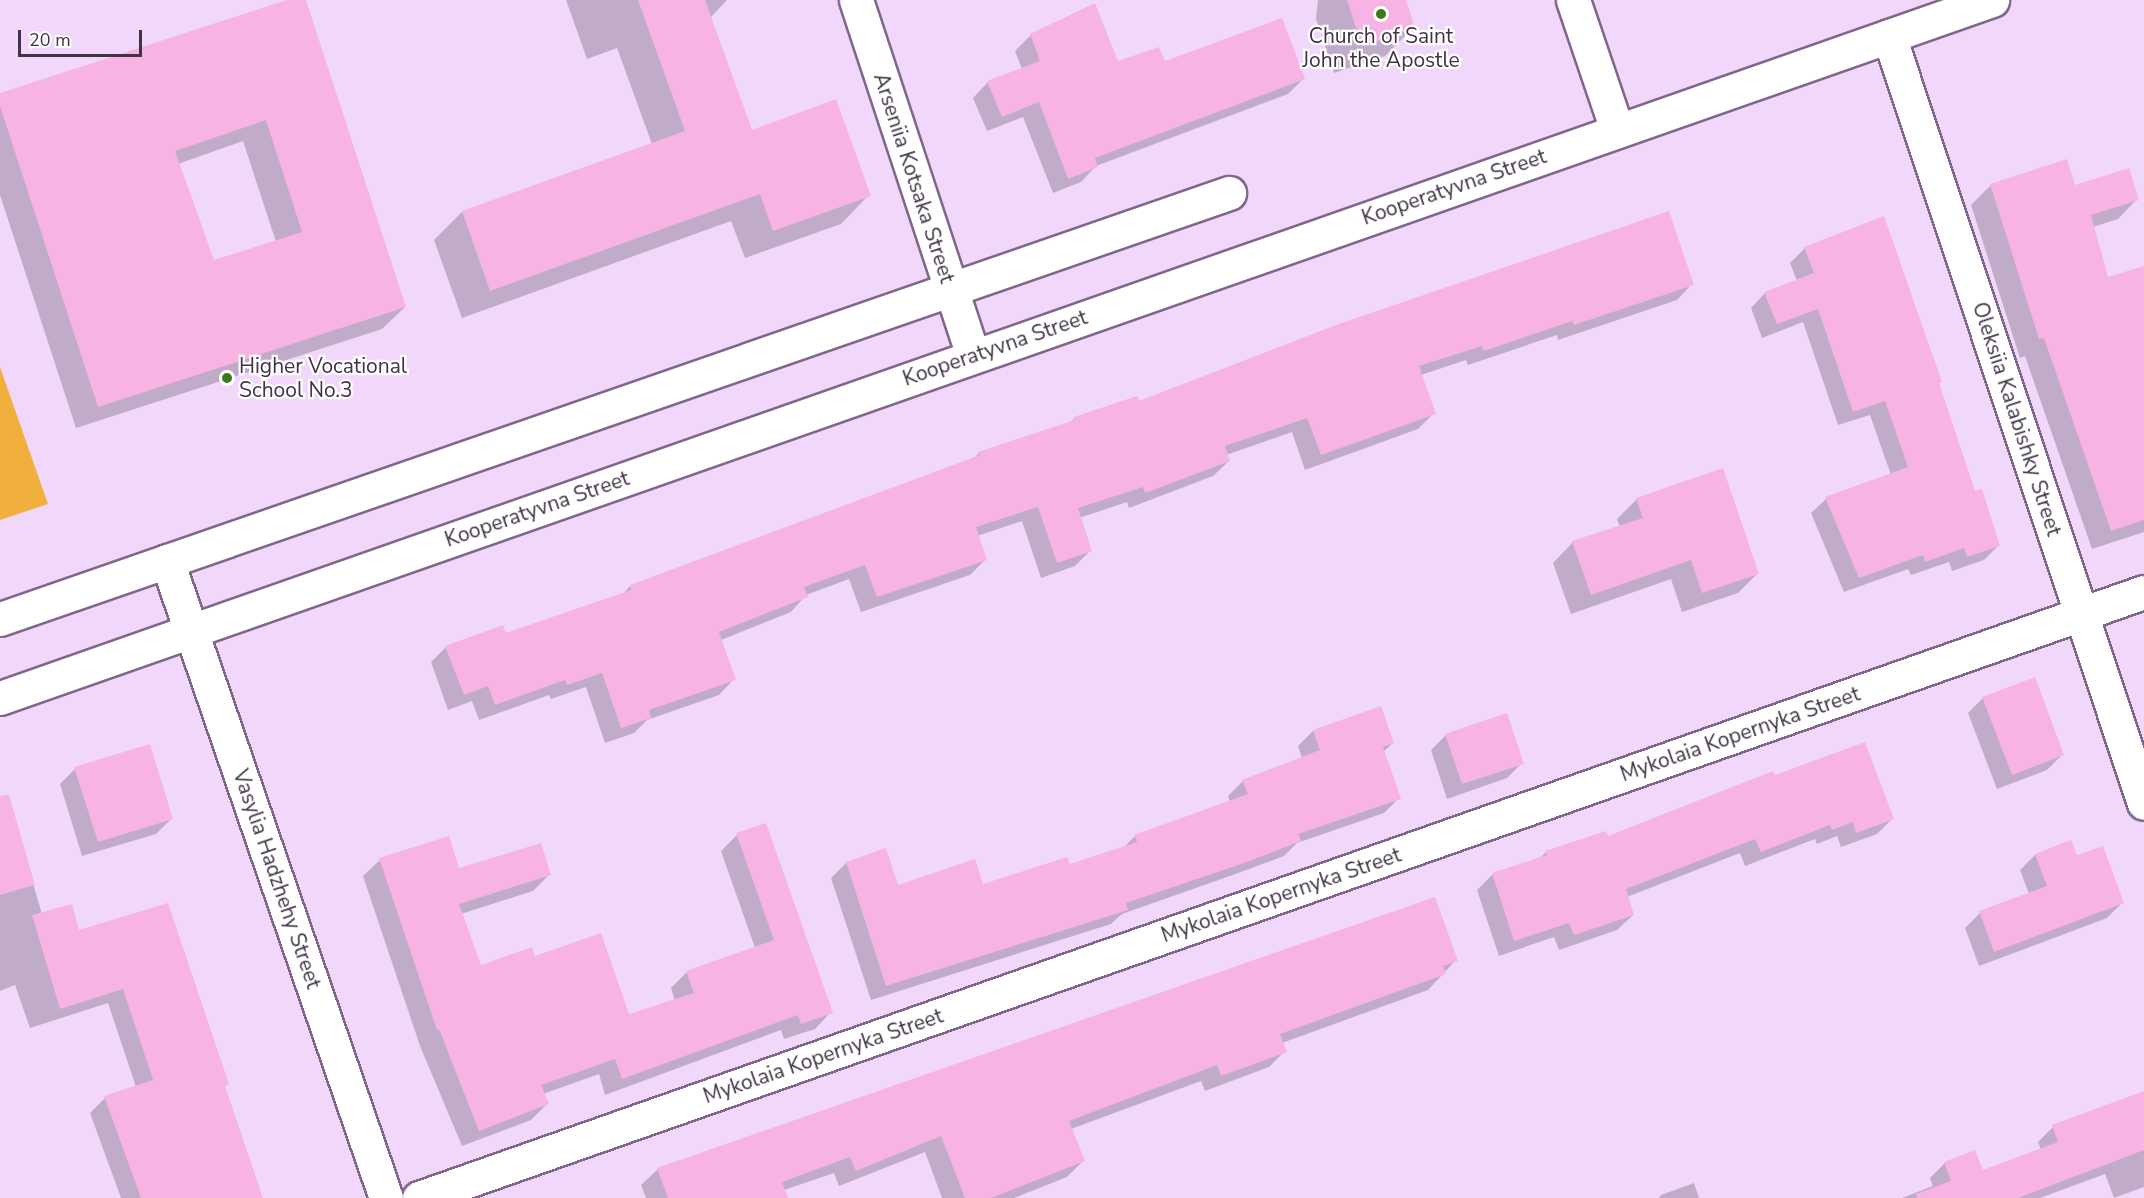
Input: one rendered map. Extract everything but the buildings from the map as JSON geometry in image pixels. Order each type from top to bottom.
[{"type":"street","name":"Arseniia Kotsaka Street","points":[[856,0],[973,356]]},
{"type":"street","points":[[1573,0],[1617,130]]},
{"type":"street","name":"Kooperatyvna Street","points":[[0,698],[1992,0]]},
{"type":"street","name":"Oleksiia Kalabishky Street","points":[[1889,36],[2144,803]]},
{"type":"street","points":[[0,619],[951,292],[1229,193]]},
{"type":"street","name":"Vasylia Hadzhehy Street","points":[[167,561],[193,631],[386,1198]]},
{"type":"street","name":"Mykolaia Kopernyka Street","points":[[418,1198],[2144,592]]},
{"type":"shaded area","points":[[0,367],[48,504],[0,520]]},
{"type":"place","name":"Church of Saint John the Apostle","points":[[1381,14]]},
{"type":"place","name":"Higher Vocational School No.3","points":[[227,378]]}]
